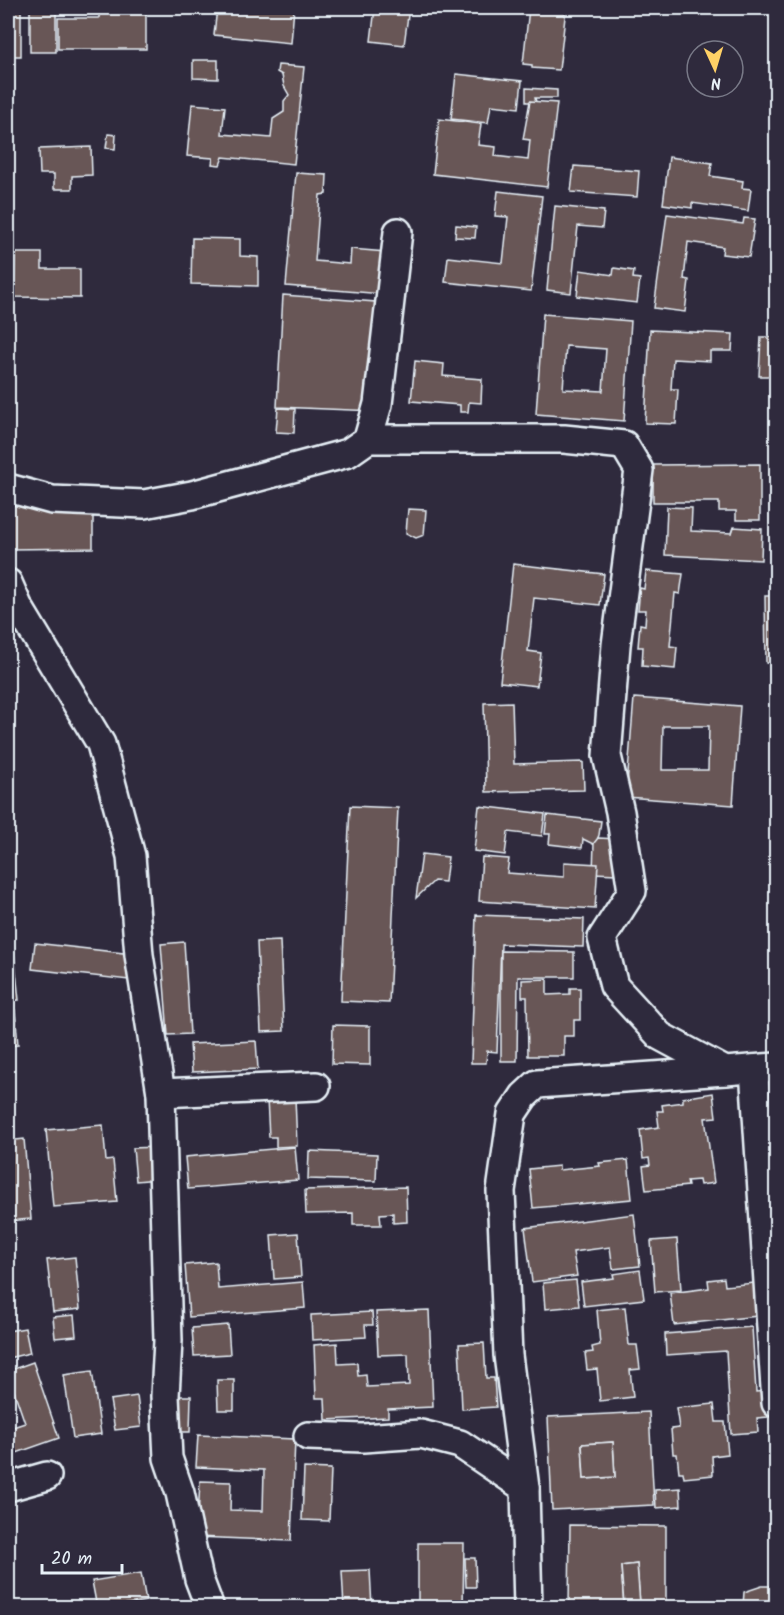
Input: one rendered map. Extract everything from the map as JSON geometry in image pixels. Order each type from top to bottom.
[{"type":"street","points":[[8,488],[52,500],[144,504],[192,495],[348,453],[368,438],[378,404],[398,232]]},
{"type":"street","points":[[368,438],[564,439],[624,445],[639,470],[616,645],[607,756],[620,812],[632,891],[602,938],[614,986],[641,1018],[660,1036],[725,1071]]},
{"type":"street","points":[[8,584],[18,606],[101,744],[131,856],[139,955],[161,1093],[168,1341],[165,1396],[168,1458],[180,1493],[199,1579],[210,1608]]},
{"type":"street","points":[[528,1608],[525,1488],[508,1354],[501,1191],[512,1114],[524,1096],[537,1084],[765,1068],[777,1403]]},
{"type":"street","points":[[161,1093],[316,1086]]},
{"type":"street","points":[[308,1436],[363,1438],[421,1434],[459,1444],[525,1488]]},
{"type":"street","points":[[8,1487],[47,1476]]},
{"type":"building","points":[[8,8],[21,8],[21,56],[8,56]]},
{"type":"building","points":[[30,8],[56,8],[56,52],[30,52]]},
{"type":"building","points":[[99,8],[146,8],[146,49],[58,49],[58,18],[99,18]]},
{"type":"building","points":[[217,8],[294,8],[291,43],[214,35]]},
{"type":"building","points":[[375,8],[409,8],[404,45],[371,41]]},
{"type":"building","points":[[529,8],[566,8],[559,70],[532,68],[532,65],[523,64]]},
{"type":"building","points":[[193,60],[218,60],[218,79],[193,78]]},
{"type":"building","points":[[278,65],[304,67],[294,164],[223,157],[220,165],[212,164],[213,158],[187,156],[192,104],[225,107],[222,134],[271,138],[273,119],[284,112],[284,101],[289,95],[282,75],[277,72]]},
{"type":"building","points":[[8,71],[14,71],[13,188],[8,187]]},
{"type":"building","points":[[456,74],[522,81],[519,108],[491,105],[488,123],[451,119]]},
{"type":"building","points":[[526,88],[557,90],[557,98],[535,98],[536,102],[526,102]]},
{"type":"building","points":[[530,101],[557,103],[547,187],[433,174],[439,119],[481,124],[478,145],[496,147],[495,156],[528,160],[530,140],[523,139]]},
{"type":"building","points":[[108,134],[116,135],[115,149],[106,148]]},
{"type":"building","points":[[91,147],[92,175],[72,176],[72,189],[54,189],[54,174],[40,174],[39,149]]},
{"type":"building","points":[[669,157],[712,163],[710,176],[743,181],[742,188],[751,189],[748,211],[692,203],[692,208],[663,204]]},
{"type":"building","points":[[574,166],[639,171],[637,197],[571,192]]},
{"type":"building","points":[[296,173],[327,175],[326,194],[320,195],[315,261],[350,264],[351,249],[386,252],[383,294],[286,286]]},
{"type":"building","points":[[498,191],[542,196],[531,291],[445,282],[448,257],[503,263],[508,217],[495,216]]},
{"type":"building","points":[[8,197],[10,197],[8,296]]},
{"type":"building","points":[[555,206],[604,211],[602,228],[578,226],[571,293],[547,290]]},
{"type":"building","points":[[667,214],[743,224],[744,218],[755,219],[749,257],[722,254],[723,247],[688,242],[684,279],[689,280],[685,312],[654,308]]},
{"type":"building","points":[[456,225],[476,227],[475,238],[455,237]]},
{"type":"building","points":[[192,238],[240,239],[240,256],[258,257],[258,286],[191,284]]},
{"type":"building","points":[[15,253],[42,253],[42,269],[80,269],[80,298],[14,297]]},
{"type":"building","points":[[614,268],[634,271],[633,278],[640,279],[637,303],[577,296],[580,270],[613,275]]},
{"type":"building","points":[[283,295],[389,303],[376,411],[277,407]]},
{"type":"building","points":[[543,314],[631,321],[624,421],[536,414]],"holes":[[[566,346],[606,349],[603,391],[563,389]]]},
{"type":"building","points":[[650,330],[733,334],[732,351],[710,351],[710,361],[673,359],[671,389],[678,389],[676,424],[645,423]]},
{"type":"building","points":[[761,337],[776,337],[776,376],[759,376]]},
{"type":"building","points":[[415,361],[444,364],[443,376],[482,379],[481,403],[469,402],[468,412],[460,412],[460,405],[411,401]]},
{"type":"building","points":[[278,408],[295,409],[294,433],[276,432]]},
{"type":"building","points":[[760,464],[760,520],[736,520],[736,511],[719,511],[719,502],[653,502],[653,465]]},
{"type":"building","points":[[93,501],[93,548],[8,549],[8,502]]},
{"type":"building","points":[[667,507],[692,508],[691,531],[732,533],[734,527],[762,529],[761,560],[665,555]]},
{"type":"building","points":[[408,509],[426,510],[424,535],[416,538],[406,533]]},
{"type":"building","points":[[513,564],[604,574],[600,605],[534,598],[528,651],[541,653],[537,686],[500,682]]},
{"type":"building","points":[[646,571],[683,574],[680,594],[675,593],[670,646],[677,647],[675,669],[642,666],[643,647],[638,647],[640,624],[645,625],[646,610],[638,610],[640,588],[644,589]]},
{"type":"building","points":[[765,596],[776,596],[776,663],[766,663]]},
{"type":"building","points":[[634,698],[740,706],[733,805],[626,797]],"holes":[[[663,726],[709,726],[708,770],[662,770]]]},
{"type":"building","points":[[512,702],[514,764],[583,762],[584,790],[486,792],[484,703]]},
{"type":"building","points":[[350,806],[398,808],[389,1003],[341,1001]]},
{"type":"building","points":[[479,806],[545,814],[542,836],[508,832],[505,855],[474,851]]},
{"type":"building","points":[[547,815],[601,821],[595,845],[583,839],[582,848],[549,844],[550,834],[545,834]]},
{"type":"building","points":[[598,838],[618,839],[617,874],[593,873],[594,843]]},
{"type":"building","points":[[422,854],[448,857],[445,882],[434,881],[416,898]]},
{"type":"building","points":[[482,857],[509,859],[507,873],[564,877],[564,862],[598,864],[595,909],[479,901]]},
{"type":"building","points":[[8,914],[10,914],[19,1000],[8,1001]]},
{"type":"building","points":[[476,915],[584,919],[583,947],[501,944],[497,1052],[487,1051],[486,1063],[471,1063]]},
{"type":"building","points":[[280,941],[284,1031],[261,1032],[257,942]]},
{"type":"building","points":[[184,942],[190,1034],[168,1035],[161,944]]},
{"type":"building","points":[[35,943],[132,954],[129,980],[32,969]]},
{"type":"building","points":[[501,951],[574,952],[574,977],[518,977],[517,1061],[501,1061]]},
{"type":"building","points":[[547,979],[547,995],[570,994],[570,988],[580,988],[580,1020],[574,1020],[574,1036],[564,1036],[564,1056],[528,1056],[527,997],[522,997],[522,980]]},
{"type":"building","points":[[15,1010],[18,1045],[8,1046],[8,1011]]},
{"type":"building","points":[[333,1025],[370,1026],[370,1065],[332,1064]]},
{"type":"building","points":[[256,1041],[258,1069],[192,1072],[190,1044]]},
{"type":"building","points":[[713,1093],[716,1117],[705,1118],[714,1183],[700,1185],[699,1180],[687,1181],[688,1186],[646,1190],[643,1166],[650,1165],[649,1158],[643,1159],[640,1130],[659,1127],[657,1111],[663,1111],[662,1105],[683,1102],[683,1098]]},
{"type":"building","points":[[295,1098],[297,1146],[276,1147],[276,1137],[269,1137],[267,1099]]},
{"type":"building","points":[[103,1125],[106,1161],[113,1160],[117,1202],[53,1207],[46,1130]]},
{"type":"building","points":[[24,1139],[31,1219],[8,1221],[8,1141]]},
{"type":"building","points":[[156,1147],[158,1179],[136,1181],[133,1148]]},
{"type":"building","points":[[295,1147],[298,1180],[188,1189],[185,1157]]},
{"type":"building","points":[[309,1151],[377,1154],[376,1181],[308,1179]]},
{"type":"building","points":[[628,1160],[632,1199],[533,1208],[529,1169],[559,1166],[559,1170],[600,1166],[599,1163]]},
{"type":"building","points":[[406,1187],[407,1222],[393,1223],[393,1213],[380,1214],[381,1225],[353,1225],[353,1213],[306,1214],[305,1190]]},
{"type":"building","points":[[634,1214],[640,1266],[613,1269],[610,1247],[573,1252],[577,1276],[532,1282],[525,1228]]},
{"type":"building","points":[[298,1233],[301,1277],[274,1279],[271,1235]]},
{"type":"building","points":[[677,1239],[681,1290],[655,1292],[651,1241]]},
{"type":"building","points":[[75,1257],[80,1309],[53,1312],[47,1260]]},
{"type":"building","points":[[216,1262],[218,1289],[303,1282],[305,1308],[189,1317],[185,1265]]},
{"type":"building","points":[[640,1270],[644,1299],[584,1306],[581,1282],[614,1278],[613,1274]]},
{"type":"building","points":[[724,1278],[725,1286],[754,1283],[758,1316],[674,1325],[670,1293],[709,1288],[708,1280]]},
{"type":"building","points":[[576,1280],[579,1306],[545,1309],[543,1283]]},
{"type":"building","points":[[625,1307],[629,1345],[637,1345],[640,1369],[630,1370],[633,1397],[600,1401],[597,1369],[587,1370],[585,1353],[593,1352],[592,1347],[600,1345],[597,1310]]},
{"type":"building","points":[[429,1310],[433,1407],[388,1409],[388,1417],[326,1420],[325,1398],[316,1398],[314,1345],[337,1343],[338,1364],[357,1363],[358,1376],[366,1375],[367,1387],[409,1385],[408,1354],[378,1355],[376,1312]]},
{"type":"building","points":[[372,1312],[373,1325],[365,1325],[366,1337],[312,1340],[311,1315]]},
{"type":"building","points":[[74,1315],[76,1336],[55,1338],[53,1317]]},
{"type":"building","points":[[228,1325],[230,1354],[194,1356],[192,1328]]},
{"type":"building","points":[[752,1327],[756,1392],[766,1391],[768,1417],[757,1418],[758,1432],[731,1434],[726,1351],[666,1355],[665,1334]]},
{"type":"building","points":[[25,1328],[30,1353],[8,1358],[8,1331]]},
{"type":"building","points":[[484,1343],[486,1378],[494,1378],[496,1407],[462,1409],[459,1344]]},
{"type":"building","points":[[33,1362],[59,1438],[8,1456],[8,1420],[10,1428],[25,1423],[14,1391],[8,1393],[8,1371]]},
{"type":"building","points":[[92,1371],[101,1434],[73,1438],[64,1375]]},
{"type":"building","points":[[217,1380],[234,1380],[234,1410],[218,1410]]},
{"type":"building","points":[[137,1396],[141,1427],[115,1430],[110,1400]]},
{"type":"building","points":[[169,1396],[191,1396],[190,1432],[170,1432]]},
{"type":"building","points":[[714,1404],[716,1422],[725,1422],[728,1454],[712,1456],[713,1475],[684,1478],[683,1472],[679,1472],[677,1454],[673,1454],[671,1429],[679,1428],[676,1408]]},
{"type":"building","points":[[649,1412],[654,1505],[552,1510],[548,1417]],"holes":[[[613,1442],[615,1477],[584,1479],[582,1444]]]},
{"type":"building","points":[[198,1435],[295,1439],[291,1541],[197,1537],[200,1481],[231,1482],[230,1510],[263,1511],[264,1470],[196,1467]]},
{"type":"building","points":[[613,1442],[615,1477],[584,1479],[582,1444]]},
{"type":"building","points":[[304,1468],[331,1469],[329,1521],[302,1520]]},
{"type":"building","points":[[680,1488],[681,1506],[656,1508],[655,1490]]},
{"type":"building","points":[[570,1525],[666,1526],[666,1608],[569,1608]],"holes":[[[637,1564],[640,1604],[624,1605],[621,1566]]]},
{"type":"building","points":[[418,1543],[464,1543],[463,1608],[429,1608],[429,1602],[418,1602]]},
{"type":"building","points":[[465,1558],[475,1558],[476,1587],[466,1587]]},
{"type":"building","points":[[637,1564],[640,1604],[624,1605],[621,1566]]},
{"type":"building","points":[[370,1570],[372,1608],[344,1608],[342,1571]]},
{"type":"building","points":[[141,1573],[146,1601],[126,1604],[127,1608],[97,1608],[92,1581]]},
{"type":"building","points":[[762,1586],[776,1586],[776,1608],[725,1608],[725,1605],[743,1606],[744,1592]]}]
